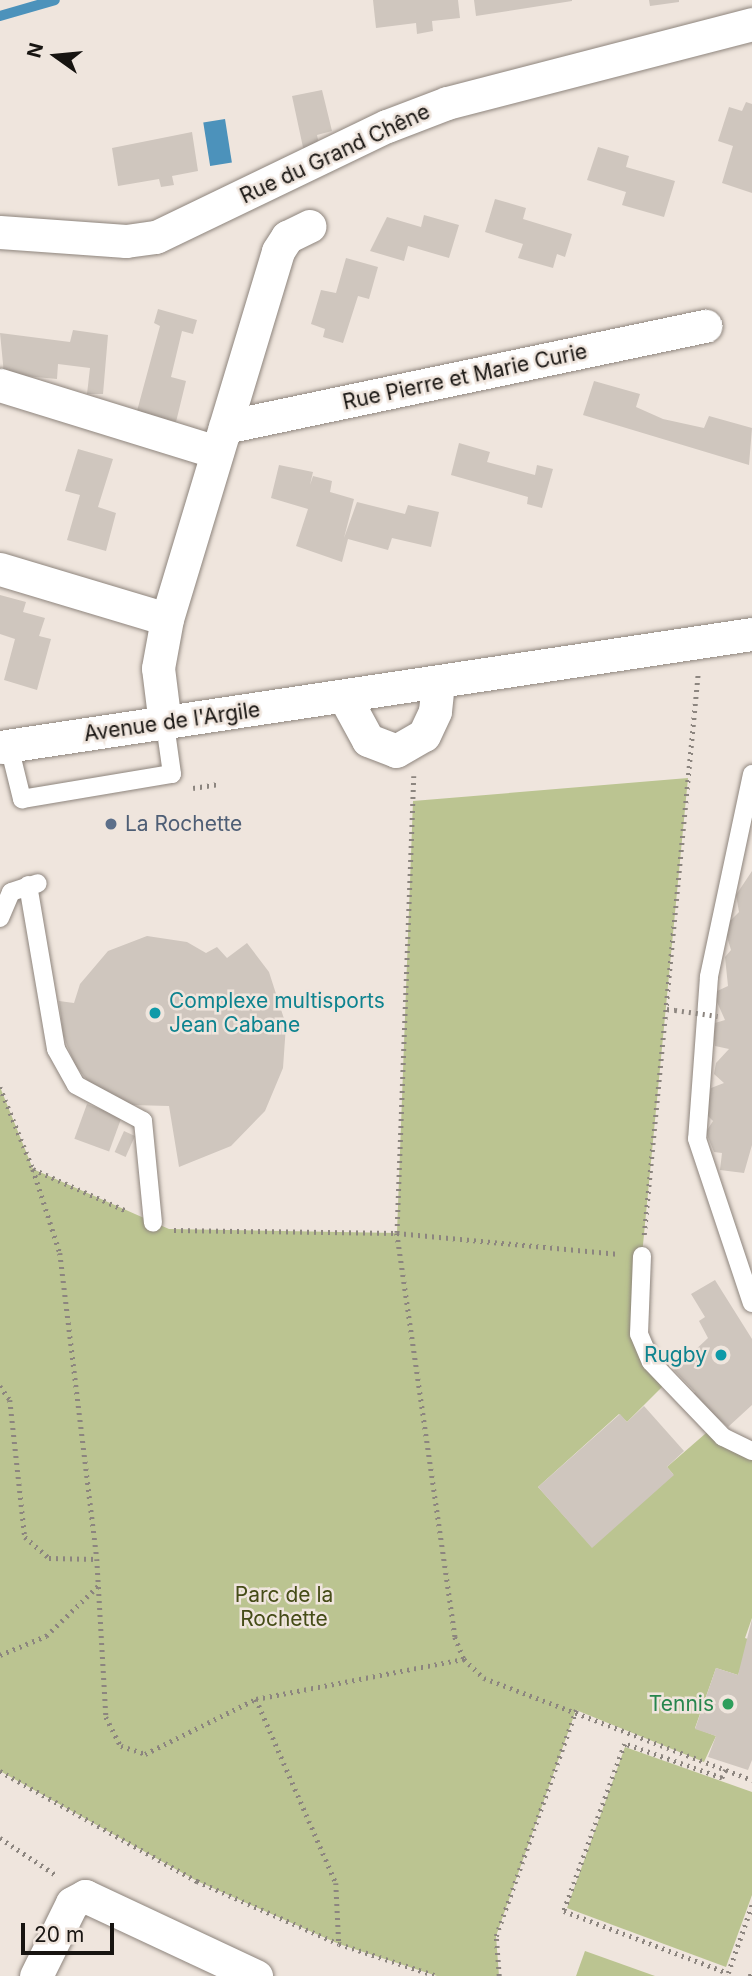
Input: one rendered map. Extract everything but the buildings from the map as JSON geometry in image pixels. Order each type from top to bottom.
[{"type":"street","name":"Rue du Grand Chêne","points":[[0,232],[114,241],[156,237],[387,126],[447,103],[752,24]]},
{"type":"street","points":[[165,724],[158,668],[167,620],[278,251],[287,237],[310,226]]},
{"type":"street","name":"Rue Pierre et Marie Curie","points":[[221,440],[705,326]]},
{"type":"street","points":[[0,385],[221,440]]},
{"type":"street","points":[[0,569],[167,620]]},
{"type":"street","name":"Avenue de l'Argile","points":[[4,746],[752,634]]},
{"type":"street","points":[[344,696],[360,732],[375,746],[396,751],[415,744],[431,723],[438,682]]},
{"type":"street","points":[[36,1976],[72,1903],[85,1896],[256,1976]]},
{"type":"lane","points":[[4,746],[22,799],[172,774],[165,724]]},
{"type":"lane","points":[[752,774],[709,977],[697,1139],[752,1303]]},
{"type":"lane","points":[[0,918],[8,896],[33,884],[56,1049],[76,1085],[143,1121],[153,1223]]},
{"type":"lane","points":[[642,1256],[638,1321],[651,1362],[723,1437],[752,1451]]},
{"type":"path","points":[[33,1169],[169,1229],[397,1233],[642,1256],[701,641]]},
{"type":"path","points":[[415,744],[397,1233],[418,1404],[455,1637],[464,1659],[484,1678],[576,1710],[752,1780]]},
{"type":"path","points":[[186,789],[219,784]]},
{"type":"path","points":[[667,1009],[718,1016]]},
{"type":"path","points":[[0,1087],[33,1169],[61,1253],[97,1559],[106,1717],[121,1746],[145,1754],[256,1699],[464,1659]]},
{"type":"path","points":[[0,1386],[10,1400],[25,1537],[48,1558],[97,1559]]},
{"type":"path","points":[[0,1655],[46,1636],[99,1585]]},
{"type":"path","points":[[256,1699],[337,1883],[340,1944]]},
{"type":"path","points":[[499,1976],[496,1936],[576,1710]]},
{"type":"path","points":[[726,1770],[722,1779],[625,1744],[564,1911],[728,1973],[752,1905]]},
{"type":"path","points":[[0,1771],[197,1881],[340,1944],[436,1976]]},
{"type":"path","points":[[0,1838],[85,1896]]},
{"type":"path","points":[[750,1976],[752,1969]]},
{"type":"green space","name":"Parc de la Rochette","points":[[688,778],[637,1307],[667,1382],[627,1422],[619,1414],[538,1487],[592,1547],[673,1474],[667,1467],[713,1427],[752,1451],[752,1618],[745,1638],[751,1640],[738,1675],[716,1668],[695,1728],[716,1736],[704,1762],[576,1710],[496,1936],[499,1976],[437,1976],[339,1944],[197,1881],[0,1771],[0,1087],[33,1169],[169,1229],[397,1233],[413,801]]},
{"type":"green space","points":[[625,1747],[752,1792],[752,1895],[726,1967],[567,1908]]},
{"type":"green space","points":[[585,1951],[655,1976],[576,1976]]},
{"type":"water","points":[[225,119],[232,162],[210,166],[203,122]]},
{"type":"waterway","points":[[0,16],[55,0]]},
{"type":"place","name":"La Rochette","points":[[111,824]]},
{"type":"place","name":"Complexe multisports Jean Cabane","points":[[155,1013]]},
{"type":"place","name":"Rugby","points":[[721,1355]]},
{"type":"place","name":"Tennis","points":[[728,1704]]}]
